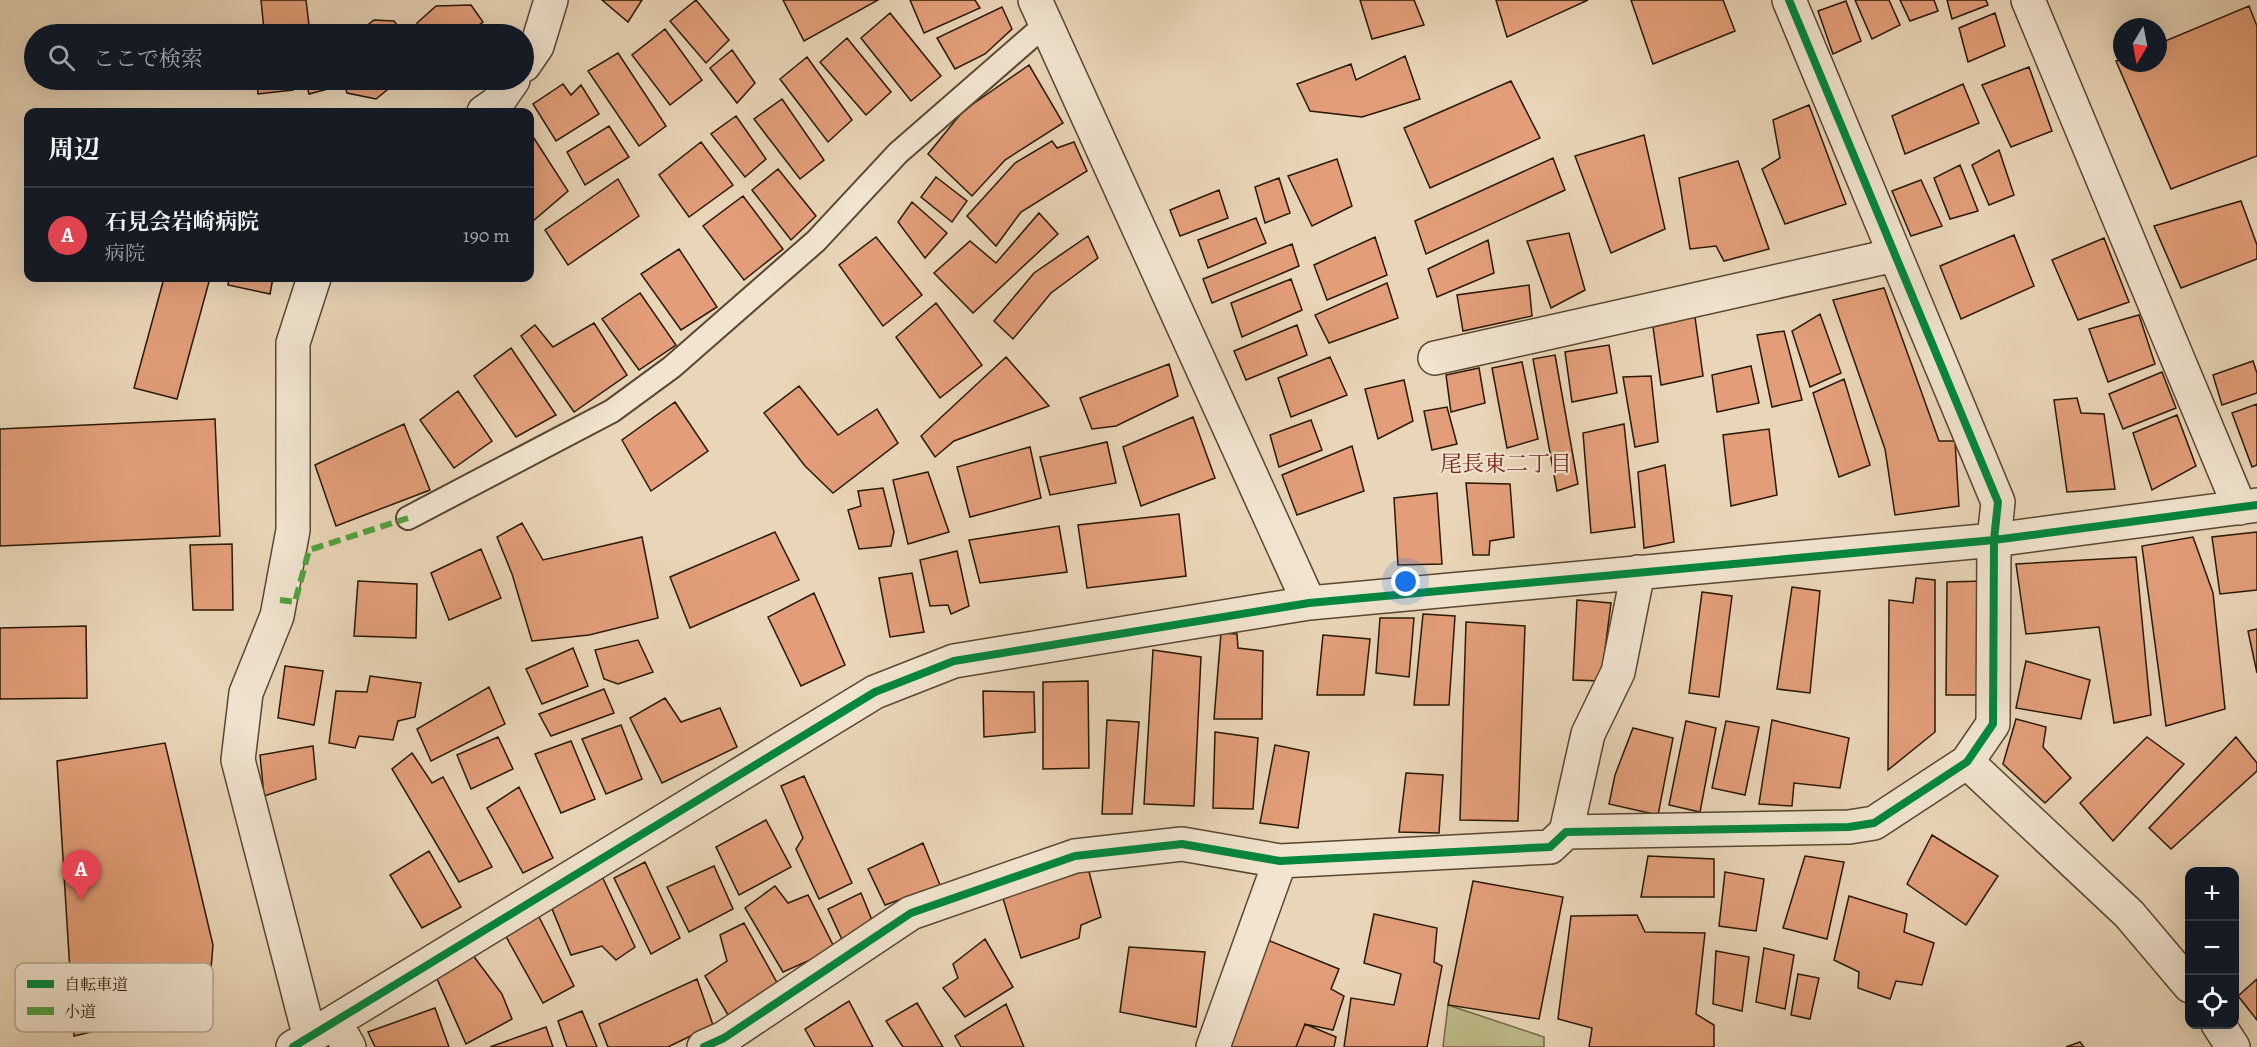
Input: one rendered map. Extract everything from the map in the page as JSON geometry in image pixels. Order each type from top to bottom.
[{"type":"street","points":[[534,50],[551,0]]},
{"type":"street","points":[[1566,832],[1849,827],[1874,823],[1967,762],[1994,724],[1994,540],[1998,502],[1789,0]]},
{"type":"street","points":[[313,282],[293,343],[293,530],[277,616],[246,693],[238,760],[322,1038],[875,692],[954,661],[1309,603],[1994,540],[2248,506],[2028,0]]},
{"type":"street","points":[[1040,12],[1309,603]]},
{"type":"street","points":[[490,108],[497,103],[506,90]]},
{"type":"street","points":[[1435,358],[1896,255]]},
{"type":"street","points":[[704,1047],[724,1038],[911,913],[1075,856],[1182,844],[1280,861],[1550,847],[1566,832],[1588,734],[1617,672],[1638,573]]},
{"type":"street","points":[[1967,762],[2129,914],[2185,980]]},
{"type":"street","points":[[1213,1047],[1280,861]]},
{"type":"street","points":[[2221,1029],[2233,1047]]},
{"type":"lane","points":[[408,518],[612,411],[672,367],[816,241],[898,153],[1040,12]]},
{"type":"shaded area","points":[[1448,1005],[1544,1037],[1544,1047],[1443,1047]]},
{"type":"building","points":[[261,0],[306,0],[309,24],[263,24]]},
{"type":"building","points":[[602,0],[642,0],[628,22]]},
{"type":"building","points":[[696,0],[729,40],[706,63],[670,21]]},
{"type":"building","points":[[783,0],[878,0],[804,41]]},
{"type":"building","points":[[910,0],[975,0],[980,8],[924,33]]},
{"type":"building","points":[[1360,0],[1414,0],[1424,25],[1372,39]]},
{"type":"building","points":[[1496,0],[1588,0],[1507,37]]},
{"type":"building","points":[[1631,0],[1723,0],[1735,31],[1653,64]]},
{"type":"building","points":[[1855,0],[1889,0],[1900,25],[1872,39]]},
{"type":"building","points":[[1900,0],[1934,0],[1938,11],[1910,21]]},
{"type":"building","points":[[1947,0],[1986,0],[1988,5],[1952,19]]},
{"type":"building","points":[[1846,1],[1861,41],[1833,54],[1818,11]]},
{"type":"building","points":[[471,5],[483,22],[480,24],[418,24],[436,6]]},
{"type":"building","points":[[2249,6],[2257,26],[2257,156],[2171,189],[2121,72],[2167,72],[2167,40]]},
{"type":"building","points":[[1002,7],[1012,29],[985,54],[955,69],[937,38]]},
{"type":"building","points":[[890,13],[941,76],[911,101],[861,38]]},
{"type":"building","points":[[1995,13],[2005,46],[1968,62],[1959,28]]},
{"type":"building","points":[[374,20],[394,21],[396,24],[369,24]]},
{"type":"building","points":[[665,29],[702,80],[670,105],[632,55]]},
{"type":"building","points":[[847,38],[891,92],[866,115],[820,62]]},
{"type":"building","points":[[732,50],[755,83],[737,103],[710,68]]},
{"type":"building","points":[[618,53],[666,126],[639,146],[588,71]]},
{"type":"building","points":[[1405,56],[1420,99],[1362,117],[1310,111],[1297,84],[1351,64],[1356,80]]},
{"type":"building","points":[[807,57],[852,120],[828,142],[780,79]]},
{"type":"building","points":[[1029,65],[1063,123],[1005,160],[972,196],[928,154],[963,111]]},
{"type":"building","points":[[2029,67],[2052,131],[2011,147],[1982,85]]},
{"type":"building","points":[[1511,81],[1540,138],[1430,188],[1404,128]]},
{"type":"building","points":[[563,84],[571,95],[581,85],[599,114],[556,141],[533,104]]},
{"type":"building","points":[[1963,84],[1979,123],[1905,154],[1892,116]]},
{"type":"building","points":[[258,90],[293,90],[258,94]]},
{"type":"building","points":[[308,90],[324,90],[309,94]]},
{"type":"building","points":[[346,90],[387,90],[376,99],[347,93]]},
{"type":"building","points":[[782,99],[824,160],[800,179],[754,119]]},
{"type":"building","points":[[1809,105],[1846,204],[1785,224],[1762,169],[1780,158],[1773,120]]},
{"type":"building","points":[[736,116],[766,159],[745,177],[711,134]]},
{"type":"building","points":[[609,126],[629,157],[585,185],[567,152]]},
{"type":"building","points":[[1644,135],[1665,229],[1611,253],[1575,156]]},
{"type":"building","points":[[534,138],[568,191],[534,220]]},
{"type":"building","points":[[1052,141],[1057,148],[1074,142],[1087,171],[1021,212],[996,246],[967,216],[1015,163]]},
{"type":"building","points":[[701,142],[733,185],[689,217],[659,175]]},
{"type":"building","points":[[1999,150],[2014,195],[1989,205],[1972,165]]},
{"type":"building","points":[[1553,158],[1565,190],[1426,254],[1415,221]]},
{"type":"building","points":[[1337,159],[1352,206],[1312,226],[1288,176]]},
{"type":"building","points":[[1738,161],[1769,249],[1724,261],[1716,246],[1690,249],[1679,178]]},
{"type":"building","points":[[1960,165],[1978,211],[1950,219],[1934,178]]},
{"type":"building","points":[[778,169],[816,216],[791,240],[752,190]]},
{"type":"building","points":[[936,177],[967,201],[952,222],[921,197]]},
{"type":"building","points":[[1279,178],[1290,213],[1265,223],[1255,187]]},
{"type":"building","points":[[618,179],[639,216],[568,265],[545,230]]},
{"type":"building","points":[[1921,180],[1942,226],[1911,236],[1892,191]]},
{"type":"building","points":[[1219,190],[1228,218],[1180,236],[1170,210]]},
{"type":"building","points":[[743,196],[783,249],[744,280],[703,226]]},
{"type":"building","points":[[2241,201],[2257,245],[2257,259],[2181,288],[2154,226]]},
{"type":"building","points":[[912,202],[947,233],[925,258],[898,222]]},
{"type":"building","points":[[1039,213],[1058,234],[973,313],[934,273],[970,241],[996,263]]},
{"type":"building","points":[[1256,218],[1266,243],[1208,268],[1198,240]]},
{"type":"building","points":[[1569,233],[1585,290],[1551,308],[1527,241]]},
{"type":"building","points":[[2014,235],[2034,286],[1961,319],[1940,266]]},
{"type":"building","points":[[1088,236],[1098,258],[1051,293],[1013,339],[994,321],[1034,273]]},
{"type":"building","points":[[876,237],[922,295],[883,326],[839,265]]},
{"type":"building","points":[[1375,237],[1387,275],[1327,300],[1314,265]]},
{"type":"building","points":[[2104,238],[2129,302],[2078,320],[2052,260]]},
{"type":"building","points":[[1488,240],[1494,273],[1437,297],[1428,269]]},
{"type":"building","points":[[1292,244],[1299,266],[1212,303],[1203,279]]},
{"type":"building","points":[[679,249],[717,307],[681,330],[641,274]]},
{"type":"building","points":[[1291,279],[1302,310],[1242,337],[1231,303]]},
{"type":"building","points":[[163,282],[209,282],[177,399],[134,388]]},
{"type":"building","points":[[228,282],[272,282],[270,294],[228,285]]},
{"type":"building","points":[[1387,283],[1398,318],[1329,343],[1315,315]]},
{"type":"building","points":[[1529,285],[1532,316],[1463,331],[1457,295]]},
{"type":"building","points":[[1884,288],[1939,441],[1955,441],[1959,506],[1895,515],[1885,449],[1833,300]]},
{"type":"building","points":[[640,293],[676,345],[639,370],[602,319]]},
{"type":"building","points":[[936,303],[982,365],[940,398],[896,337]]},
{"type":"building","points":[[1820,314],[1841,373],[1810,387],[1792,331]]},
{"type":"building","points":[[2139,315],[2155,364],[2108,382],[2089,329]]},
{"type":"building","points":[[1695,317],[1703,376],[1661,385],[1653,327]]},
{"type":"building","points":[[594,323],[627,375],[574,412],[521,336],[535,325],[553,347]]},
{"type":"building","points":[[1297,325],[1307,355],[1246,380],[1234,351]]},
{"type":"building","points":[[1784,331],[1802,400],[1772,407],[1757,335]]},
{"type":"building","points":[[1609,345],[1617,393],[1572,402],[1565,352]]},
{"type":"building","points":[[511,348],[556,415],[516,437],[474,376]]},
{"type":"building","points":[[1555,355],[1578,484],[1557,491],[1533,359]]},
{"type":"building","points":[[1006,357],[1049,406],[954,441],[935,457],[921,436]]},
{"type":"building","points":[[1330,357],[1347,395],[1291,417],[1278,378]]},
{"type":"building","points":[[2253,361],[2257,373],[2257,393],[2222,405],[2213,375]]},
{"type":"building","points":[[1522,362],[1538,439],[1507,448],[1492,368]]},
{"type":"building","points":[[1169,364],[1178,396],[1116,426],[1092,429],[1080,398]]},
{"type":"building","points":[[1751,366],[1759,403],[1717,412],[1712,375]]},
{"type":"building","points":[[1479,368],[1485,403],[1451,412],[1446,375]]},
{"type":"building","points":[[2162,372],[2176,408],[2123,429],[2109,394]]},
{"type":"building","points":[[1651,376],[1658,442],[1635,447],[1623,377]]},
{"type":"building","points":[[1844,379],[1870,465],[1839,477],[1813,393]]},
{"type":"building","points":[[1404,380],[1413,421],[1378,439],[1365,389]]},
{"type":"building","points":[[799,386],[838,435],[877,409],[898,443],[833,493],[805,466],[764,413]]},
{"type":"building","points":[[458,391],[492,441],[454,468],[420,420]]},
{"type":"building","points":[[2077,398],[2081,413],[2104,414],[2115,489],[2067,492],[2054,400]]},
{"type":"building","points":[[675,402],[708,451],[651,491],[622,440]]},
{"type":"building","points":[[2257,404],[2257,465],[2252,467],[2232,413]]},
{"type":"building","points":[[1447,407],[1457,444],[1432,450],[1424,411]]},
{"type":"building","points":[[2177,415],[2196,466],[2152,490],[2133,433]]},
{"type":"building","points":[[1193,417],[1215,478],[1141,506],[1123,447]]},
{"type":"building","points":[[215,419],[220,536],[0,546],[0,429]]},
{"type":"building","points":[[1311,420],[1322,450],[1279,467],[1270,435]]},
{"type":"building","points":[[404,424],[430,490],[336,526],[315,465]]},
{"type":"building","points":[[1624,424],[1635,527],[1591,533],[1583,433]]},
{"type":"building","points":[[1769,429],[1777,495],[1731,506],[1723,435]]},
{"type":"building","points":[[1107,442],[1116,483],[1050,495],[1040,457]]},
{"type":"building","points":[[1352,446],[1364,491],[1297,515],[1282,475]]},
{"type":"building","points":[[1030,447],[1041,498],[970,517],[957,467]]},
{"type":"building","points":[[1665,465],[1674,542],[1644,548],[1638,472]]},
{"type":"building","points":[[928,472],[949,532],[908,544],[893,480]]},
{"type":"building","points":[[1466,483],[1510,484],[1514,537],[1490,541],[1489,555],[1473,555]]},
{"type":"building","points":[[883,488],[894,532],[891,546],[859,549],[848,510],[861,506],[858,491]]},
{"type":"building","points":[[1437,493],[1442,564],[1398,565],[1394,498]]},
{"type":"building","points":[[1179,514],[1186,576],[1087,588],[1078,525]]},
{"type":"building","points":[[522,523],[543,560],[642,537],[658,618],[589,635],[532,641],[512,574],[497,537]]},
{"type":"building","points":[[1059,526],[1067,572],[980,583],[969,540]]},
{"type":"building","points":[[775,532],[799,580],[690,628],[670,577]]},
{"type":"building","points":[[2257,532],[2257,590],[2220,594],[2212,537]]},
{"type":"building","points":[[2193,537],[2213,593],[2225,709],[2166,726],[2142,546]]},
{"type":"building","points":[[232,544],[233,610],[193,610],[190,545]]},
{"type":"building","points":[[481,549],[501,598],[449,620],[431,573]]},
{"type":"building","points":[[957,551],[969,606],[951,614],[948,605],[930,606],[920,560]]},
{"type":"building","points":[[2136,557],[2151,715],[2114,723],[2099,627],[2026,634],[2016,564]]},
{"type":"building","points":[[912,573],[924,632],[890,637],[879,578]]},
{"type":"building","points":[[1916,578],[1935,580],[1935,732],[1888,770],[1889,600],[1913,603]]},
{"type":"building","points":[[358,581],[417,584],[416,638],[354,636]]},
{"type":"building","points":[[1984,581],[1983,695],[1946,695],[1947,582]]},
{"type":"building","points":[[1792,587],[1820,591],[1810,693],[1777,689]]},
{"type":"building","points":[[1702,592],[1732,596],[1719,697],[1689,693]]},
{"type":"building","points":[[814,593],[845,665],[801,686],[768,617]]},
{"type":"building","points":[[1577,600],[1611,603],[1601,681],[1573,680]]},
{"type":"building","points":[[1423,614],[1455,616],[1449,705],[1414,705]]},
{"type":"building","points":[[1380,618],[1414,618],[1409,677],[1376,673]]},
{"type":"building","points":[[1466,622],[1525,626],[1518,821],[1460,820]]},
{"type":"building","points":[[86,626],[87,698],[0,699],[0,628]]},
{"type":"building","points":[[2257,629],[2257,673],[2248,631]]},
{"type":"building","points":[[1221,633],[1237,634],[1238,648],[1263,651],[1262,719],[1214,719]]},
{"type":"building","points":[[1323,635],[1370,639],[1364,695],[1317,695]]},
{"type":"building","points":[[638,640],[653,672],[618,684],[604,679],[595,650]]},
{"type":"building","points":[[573,648],[588,686],[542,704],[526,669]]},
{"type":"building","points":[[1153,650],[1201,657],[1194,806],[1144,804]]},
{"type":"building","points":[[2026,661],[2090,680],[2081,719],[2016,708]]},
{"type":"building","points":[[285,666],[323,671],[314,725],[278,718]]},
{"type":"building","points":[[370,676],[421,683],[415,717],[398,721],[393,740],[359,736],[355,748],[329,743],[336,691],[367,692]]},
{"type":"building","points":[[1088,681],[1089,768],[1043,769],[1043,682]]},
{"type":"building","points":[[489,687],[505,724],[431,761],[417,729]]},
{"type":"building","points":[[604,689],[614,713],[551,736],[539,714]]},
{"type":"building","points":[[983,691],[1034,692],[1035,732],[984,737]]},
{"type":"building","points":[[665,698],[681,722],[720,708],[737,747],[662,783],[630,718]]},
{"type":"building","points":[[2016,719],[2046,727],[2043,747],[2071,778],[2045,803],[2003,764]]},
{"type":"building","points":[[1107,720],[1139,722],[1132,814],[1102,814]]},
{"type":"building","points":[[1772,720],[1849,738],[1840,788],[1794,783],[1792,806],[1759,804]]},
{"type":"building","points":[[1686,721],[1716,728],[1700,812],[1669,805]]},
{"type":"building","points":[[1726,721],[1759,727],[1745,795],[1712,788]]},
{"type":"building","points":[[621,725],[642,779],[606,794],[582,739]]},
{"type":"building","points":[[1633,728],[1673,738],[1658,815],[1609,804],[1615,775]]},
{"type":"building","points":[[1215,732],[1258,738],[1253,809],[1213,808]]},
{"type":"building","points":[[498,737],[513,769],[471,789],[457,755]]},
{"type":"building","points":[[2147,737],[2184,764],[2113,841],[2080,803]]},
{"type":"building","points":[[2236,737],[2257,763],[2257,771],[2171,849],[2149,828]]},
{"type":"building","points":[[571,741],[595,799],[561,813],[535,754]]},
{"type":"building","points":[[165,743],[213,945],[211,963],[69,963],[57,761]]},
{"type":"building","points":[[1275,745],[1309,752],[1298,828],[1260,823]]},
{"type":"building","points":[[313,746],[316,779],[264,796],[260,755]]},
{"type":"building","points":[[412,753],[432,783],[443,777],[492,867],[459,882],[392,769]]},
{"type":"building","points":[[1406,773],[1443,775],[1439,833],[1399,832]]},
{"type":"building","points":[[804,776],[852,883],[819,899],[796,849],[803,838],[781,786]]},
{"type":"building","points":[[519,787],[553,858],[523,873],[487,808]]},
{"type":"building","points":[[766,820],[791,867],[739,895],[716,847]]},
{"type":"building","points":[[1932,835],[1998,876],[1966,925],[1907,884]]},
{"type":"building","points":[[923,843],[940,885],[885,905],[868,869]]},
{"type":"building","points":[[429,851],[461,907],[422,928],[390,875]]},
{"type":"building","points":[[1648,856],[1714,859],[1714,897],[1641,897]]},
{"type":"building","points":[[1805,856],[1844,862],[1827,939],[1783,928]]},
{"type":"building","points":[[645,862],[680,938],[651,954],[614,878]]},
{"type":"building","points":[[714,866],[733,909],[689,932],[667,887]]},
{"type":"building","points":[[1088,868],[1101,917],[1081,925],[1079,938],[1021,958],[1002,895]]},
{"type":"building","points":[[600,872],[635,947],[616,960],[602,946],[571,955],[550,904]]},
{"type":"building","points":[[1725,872],[1764,879],[1756,931],[1719,926]]},
{"type":"building","points":[[1473,881],[1563,897],[1539,1019],[1448,1005]]},
{"type":"building","points":[[775,886],[788,903],[808,895],[835,949],[783,972],[745,908]]},
{"type":"building","points":[[861,893],[874,925],[845,946],[828,909]]},
{"type":"building","points":[[1849,896],[1907,914],[1904,932],[1934,943],[1922,985],[1896,981],[1890,999],[1858,988],[1859,972],[1834,960]]},
{"type":"building","points":[[1374,914],[1437,928],[1434,962],[1442,966],[1427,1047],[1344,1047],[1351,998],[1394,1005],[1401,974],[1364,963]]},
{"type":"building","points":[[538,915],[574,986],[543,1003],[504,933]]},
{"type":"building","points":[[1637,915],[1645,932],[1705,933],[1696,1014],[1714,1025],[1714,1047],[1589,1047],[1592,1028],[1558,1019],[1571,916]]},
{"type":"building","points":[[744,923],[780,988],[728,1015],[705,976],[727,961],[720,935]]},
{"type":"building","points":[[985,939],[1013,987],[965,1017],[943,988],[958,978],[953,964]]},
{"type":"building","points":[[1265,939],[1339,969],[1331,989],[1344,996],[1333,1030],[1305,1024],[1296,1047],[1230,1047]]},
{"type":"building","points":[[1129,947],[1205,952],[1196,1027],[1120,1012]]},
{"type":"building","points":[[1764,948],[1794,955],[1785,1009],[1756,1002]]},
{"type":"building","points":[[1716,951],[1749,957],[1742,1011],[1713,1004]]},
{"type":"building","points":[[472,954],[502,994],[512,1019],[466,1044],[434,972]]},
{"type":"building","points":[[1798,974],[1819,978],[1810,1019],[1791,1015]]},
{"type":"building","points":[[697,979],[713,1025],[668,1047],[608,1047],[599,1024]]},
{"type":"building","points":[[2257,979],[2257,1020],[2239,997]]},
{"type":"building","points":[[849,1001],[873,1047],[815,1047],[805,1029]]},
{"type":"building","points":[[917,1003],[943,1047],[903,1047],[886,1021]]},
{"type":"building","points":[[1006,1004],[1024,1047],[961,1047],[955,1036]]},
{"type":"building","points":[[435,1008],[449,1047],[375,1047],[368,1032]]},
{"type":"building","points":[[582,1011],[597,1047],[567,1047],[558,1021]]},
{"type":"building","points":[[1305,1024],[1336,1037],[1334,1047],[1296,1047]]},
{"type":"building","points":[[546,1027],[553,1047],[490,1047]]},
{"type":"building","points":[[74,1032],[91,1032],[74,1036]]},
{"type":"building","points":[[2080,1042],[2084,1047],[2066,1047]]},
{"type":"marked path","points":[[280,600],[295,602],[309,550],[408,518]]},
{"type":"cycle path","points":[[704,1047],[724,1038],[911,913],[1075,856],[1182,844],[1280,861],[1550,847],[1566,832],[1849,827],[1874,823],[1967,762],[1993,724],[1994,540],[1998,502],[1789,0]]},
{"type":"cycle path","points":[[293,1047],[875,692],[954,661],[1309,603],[1994,540],[2257,505]]},
{"type":"place","name":"石見会岩崎病院","points":[[81,900]]},
{"type":"district","name":"尾長東二丁目","points":[[1506,464]]}]
